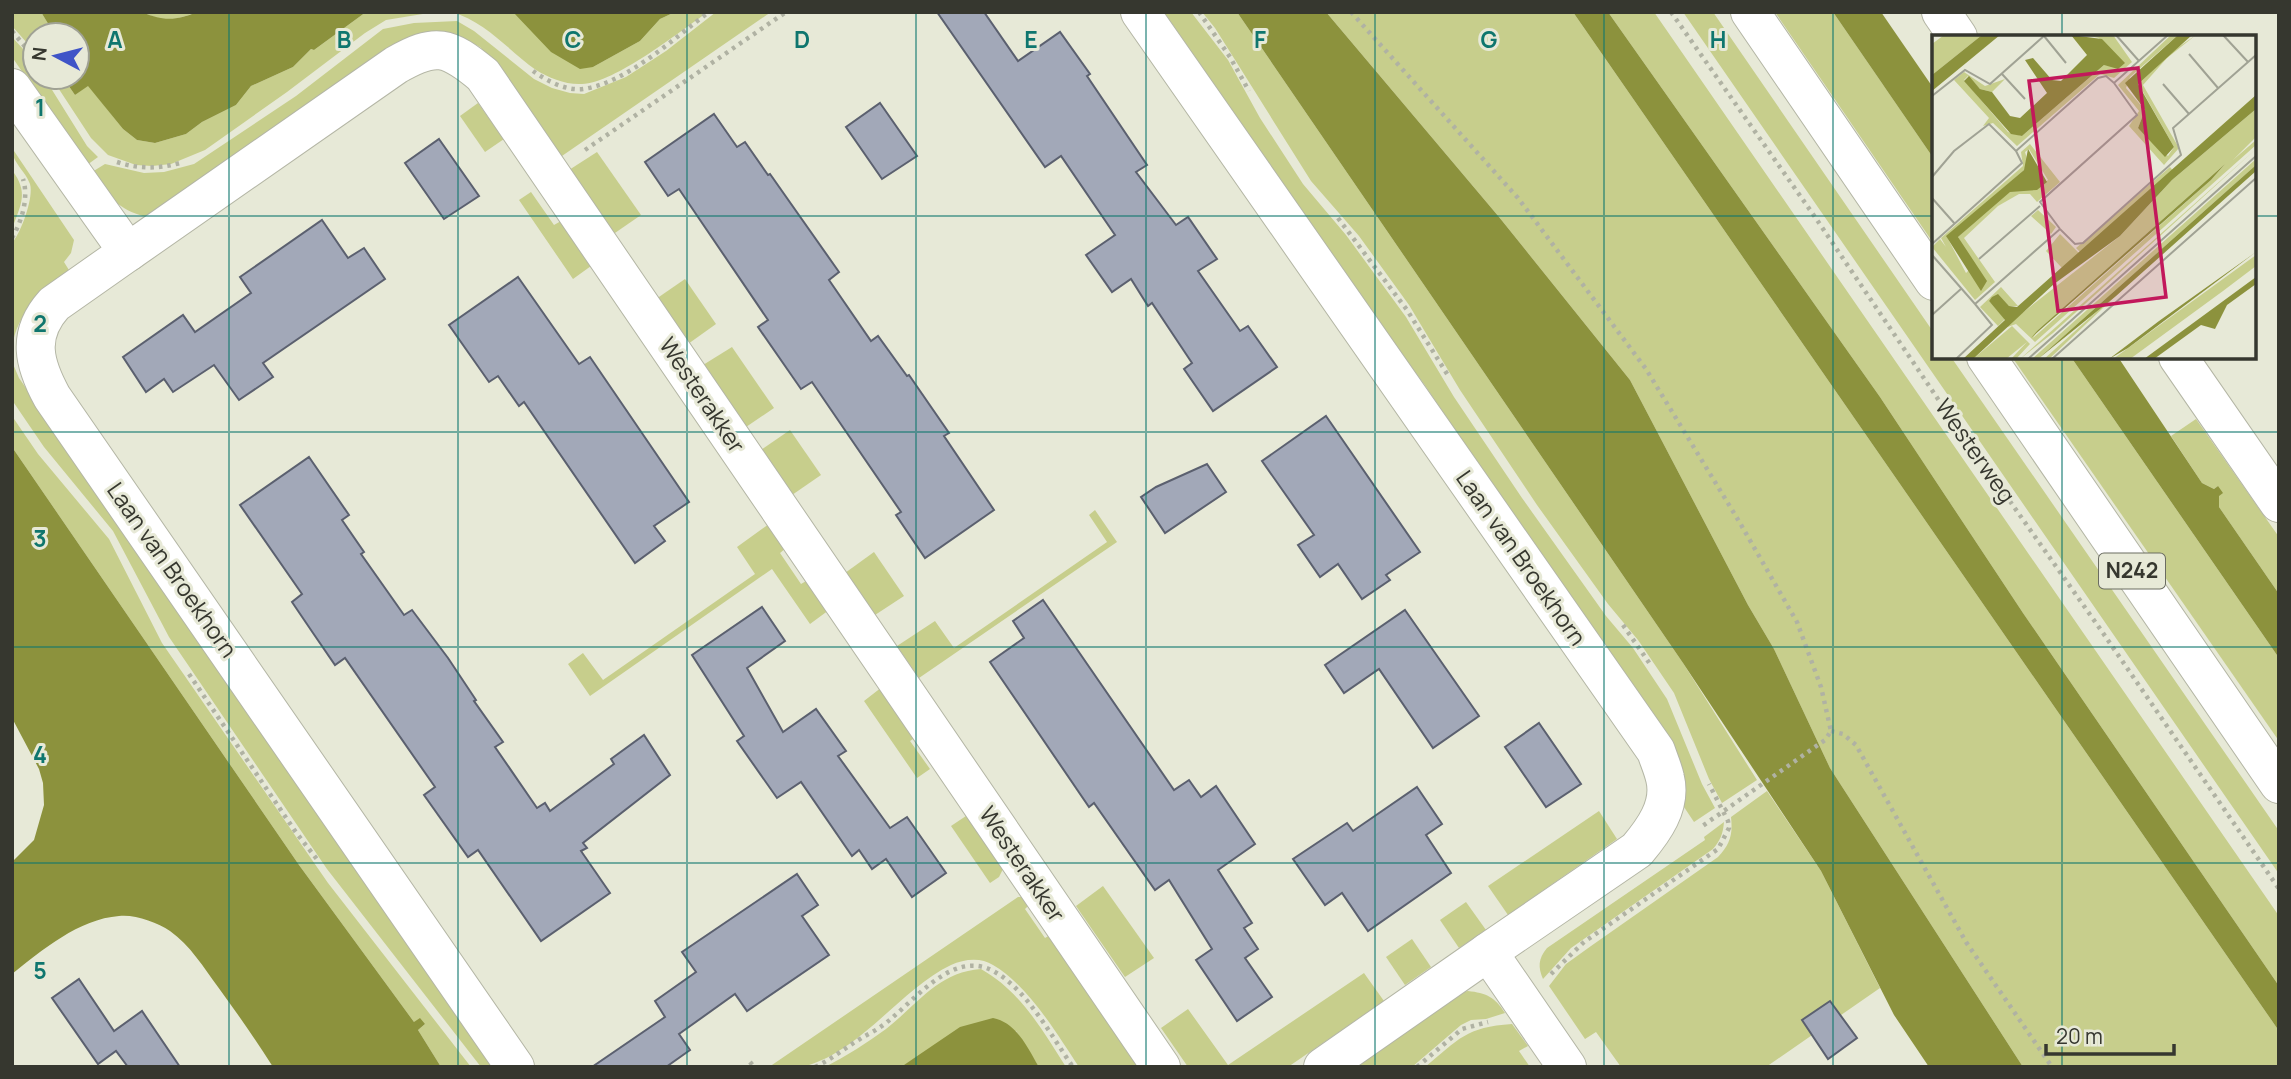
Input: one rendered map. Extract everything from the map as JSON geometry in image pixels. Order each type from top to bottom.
[{"type":"street","name":"Laan van Broekhorn","points":[[1140,12],[1656,751],[1667,782],[1664,809],[1653,831],[1637,850],[1488,952]]},
{"type":"street","points":[[1750,12],[1932,278]]},
{"type":"street","points":[[1941,12],[1957,35]]},
{"type":"street","name":"Westerakker","points":[[128,252],[396,65],[419,52],[441,49],[465,60],[483,75],[1161,1067]]},
{"type":"street","points":[[12,88],[128,252]]},
{"type":"street","name":"Laan van Broekhorn","points":[[128,252],[54,304],[44,315],[36,334],[35,355],[41,377],[52,397],[515,1067]]},
{"type":"street","name":"N242","points":[[1987,359],[2279,784]]},
{"type":"street","points":[[2179,359],[2279,503]]},
{"type":"street","points":[[1323,1067],[1488,952],[1567,1067]]},
{"type":"path","points":[[551,174],[786,12]]},
{"type":"path","points":[[1351,12],[1518,198],[1646,369],[1797,622],[1821,687],[1831,731],[1825,740],[1746,796]]},
{"type":"path","name":"Westerweg","points":[[1671,12],[2279,889]]},
{"type":"path","points":[[12,237],[24,207],[27,190],[22,176]]},
{"type":"path","points":[[1831,731],[1843,734],[1856,745],[1966,942],[2052,1067]]},
{"type":"path","points":[[815,1067],[879,1028],[932,983],[967,965],[978,965],[995,972],[1018,991],[1073,1067]]},
{"type":"path","points":[[1417,1067],[1462,1029],[1509,1018],[1524,1004]]},
{"type":"shaded area","points":[[12,12],[41,12],[46,21],[21,21],[21,36],[12,26]]},
{"type":"shaded area","points":[[41,12],[142,12],[169,19],[197,12],[366,12],[314,50],[311,49],[293,67],[251,86],[236,105],[202,122],[186,134],[155,143],[137,140],[123,129],[91,90],[91,21],[46,21]]},
{"type":"shaded area","points":[[142,12],[197,12],[169,19]]},
{"type":"shaded area","points":[[366,12],[435,12],[386,20],[205,150],[171,164],[136,165],[108,155],[91,138],[60,91],[72,91],[75,95],[91,89],[123,129],[137,140],[155,143],[186,134],[202,122],[236,105],[251,86],[293,67],[311,49],[314,50]]},
{"type":"shaded area","points":[[452,12],[513,12],[593,67],[640,41],[660,19],[675,12],[708,12],[629,66],[596,81],[576,84],[541,73],[476,22]]},
{"type":"shaded area","points":[[513,12],[675,12],[660,19],[640,41],[593,67],[580,69],[551,52]]},
{"type":"shaded area","points":[[716,12],[771,12],[559,158],[490,58],[480,47],[459,36],[147,217],[120,206],[92,172],[105,164],[144,173],[164,172],[194,164],[296,96],[383,29],[414,23],[457,21],[474,31],[534,79],[552,88],[584,94],[626,77],[666,51]]},
{"type":"shaded area","points":[[1164,12],[1191,12],[1228,60],[1260,118],[1303,184],[1346,235],[1406,317],[1454,397],[1522,498],[1606,616],[1633,648],[1667,699],[1702,784],[1715,808],[1694,822],[1682,804],[1654,723],[1424,384],[1382,328]]},
{"type":"shaded area","points":[[1202,12],[1237,12],[1683,663],[1757,780],[1722,803],[1709,779],[1674,693],[1638,640],[1608,604],[1537,505],[1460,390],[1409,305],[1359,236],[1311,181],[1215,28]]},
{"type":"shaded area","points":[[1237,12],[1326,12],[1499,217],[1630,380],[1748,605],[1774,649],[1830,768],[2023,1067],[1929,1067],[1894,1015],[1821,871],[1683,663]]},
{"type":"shaded area","points":[[1326,12],[1573,12],[2279,1031],[2279,1067],[2023,1067],[1830,768],[1774,649],[1748,605],[1630,380],[1499,217]]},
{"type":"shaded area","points":[[1573,12],[1608,12],[1880,397],[2023,613],[2279,986],[2279,1031]]},
{"type":"shaded area","points":[[1608,12],[1654,12],[2279,916],[2279,986],[2023,613],[1880,397]]},
{"type":"shaded area","points":[[1683,12],[1713,12],[1932,330],[1932,359],[1952,359],[2279,831],[2279,874]]},
{"type":"shaded area","points":[[1775,12],[1833,12],[1932,156],[1932,241]]},
{"type":"shaded area","points":[[1833,12],[1881,12],[1932,86],[1932,156]]},
{"type":"shaded area","points":[[12,37],[21,47],[21,70],[12,57]]},
{"type":"shaded area","points":[[36,91],[53,91],[87,146],[98,157],[87,165]]},
{"type":"shaded area","points":[[478,103],[504,139],[485,152],[460,116]]},
{"type":"shaded area","points":[[12,148],[74,240],[71,253],[64,262],[72,275],[25,314],[19,323],[12,349],[12,243],[26,215],[31,190],[28,179],[14,158]]},
{"type":"shaded area","points":[[597,152],[641,215],[612,235],[569,170]]},
{"type":"shaded area","points":[[12,170],[20,185],[22,199],[12,229]]},
{"type":"shaded area","points":[[531,192],[554,225],[561,221],[591,266],[573,279],[519,200]]},
{"type":"shaded area","points":[[685,279],[716,324],[688,344],[656,299]]},
{"type":"shaded area","points":[[732,347],[774,408],[746,427],[703,365]]},
{"type":"shaded area","points":[[12,350],[13,364],[19,378],[494,1067],[481,1067],[327,869],[169,637],[113,531],[44,447],[14,403]]},
{"type":"shaded area","points":[[2013,359],[2072,359],[2279,658],[2279,741]]},
{"type":"shaded area","points":[[2072,359],[2119,359],[2202,483],[2214,489],[2218,486],[2223,493],[2219,496],[2219,507],[2279,594],[2279,658]]},
{"type":"shaded area","points":[[12,416],[38,454],[109,539],[162,643],[328,883],[471,1067],[441,1067],[418,1030],[425,1024],[414,1022],[299,865],[12,447]]},
{"type":"shaded area","points":[[2196,419],[2279,537],[2279,594],[2219,507],[2218,486],[2214,489],[2202,483],[2171,436]]},
{"type":"shaded area","points":[[790,430],[821,475],[792,495],[761,450]]},
{"type":"shaded area","points":[[12,447],[299,865],[414,1022],[420,1018],[425,1024],[418,1030],[441,1067],[273,1067],[190,950],[165,928],[138,917],[104,918],[75,929],[12,974],[12,862],[34,840],[44,805],[39,769],[12,718]]},
{"type":"shaded area","points":[[1095,510],[1117,542],[919,678],[897,646],[935,621],[954,648],[1107,542],[1089,515]]},
{"type":"shaded area","points":[[769,524],[786,548],[780,553],[801,584],[808,580],[829,610],[810,624],[772,569],[590,696],[568,664],[583,653],[603,680],[755,574],[737,547]]},
{"type":"shaded area","points":[[874,552],[904,596],[875,615],[845,573]]},
{"type":"shaded area","points":[[882,687],[916,737],[910,741],[930,769],[917,778],[864,701]]},
{"type":"shaded area","points":[[1767,791],[1821,871],[1880,988],[1766,1067],[1621,1067],[1596,1032],[1585,1039],[1549,986],[1566,964],[1718,857],[1730,839],[1731,817]]},
{"type":"shaded area","points":[[1599,811],[1617,839],[1508,915],[1488,886]]},
{"type":"shaded area","points":[[969,814],[1004,867],[999,877],[990,883],[951,826]]},
{"type":"shaded area","points":[[1724,822],[1721,837],[1713,849],[1571,948],[1543,979],[1540,963],[1547,948],[1705,840],[1704,837]]},
{"type":"shaded area","points":[[1103,886],[1154,958],[1125,977],[1076,906]]},
{"type":"shaded area","points":[[1018,897],[1031,903],[1025,909],[1045,938],[1052,934],[1144,1067],[1079,1067],[1041,1011],[1018,985],[993,965],[967,960],[951,965],[933,976],[845,1047],[826,1058],[802,1067],[769,1067]]},
{"type":"shaded area","points":[[1466,902],[1486,930],[1459,948],[1440,920]]},
{"type":"shaded area","points":[[1412,939],[1431,967],[1405,985],[1386,957]]},
{"type":"shaded area","points":[[981,969],[1019,1000],[1066,1067],[1039,1067],[1016,1031],[928,1050],[901,1067],[825,1067],[886,1029],[940,983],[966,971]]},
{"type":"shaded area","points":[[1364,973],[1384,1001],[1288,1067],[1188,1067],[1161,1028],[1188,1009],[1228,1065]]},
{"type":"shaded area","points":[[1468,991],[1490,997],[1505,1013],[1471,1020],[1461,1025],[1412,1067],[1349,1067],[1458,993]]},
{"type":"shaded area","points":[[993,1018],[1015,1030],[1039,1067],[901,1067],[960,1027]]},
{"type":"shaded area","points":[[1512,1024],[1528,1046],[1519,1051],[1530,1067],[1425,1067],[1464,1036],[1484,1028]]},
{"type":"building","points":[[937,12],[984,12],[1018,61],[1060,32],[1090,74],[1087,76],[1147,165],[1136,172],[1176,225],[1188,217],[1217,259],[1198,271],[1240,331],[1248,326],[1277,367],[1213,411],[1184,369],[1192,363],[1152,303],[1148,306],[1131,279],[1112,292],[1086,255],[1115,235],[1061,156],[1045,167]]},
{"type":"building","points":[[880,103],[917,156],[882,179],[846,127]]},
{"type":"building","points":[[714,114],[737,147],[745,142],[768,175],[770,174],[839,272],[829,280],[871,341],[878,336],[907,376],[909,375],[949,433],[944,436],[994,510],[925,558],[896,515],[901,512],[812,382],[801,389],[758,327],[768,320],[679,189],[668,196],[645,162]]},
{"type":"building","points":[[439,139],[479,196],[444,219],[405,163]]},
{"type":"building","points":[[322,220],[348,258],[364,248],[385,279],[263,363],[273,377],[239,400],[214,365],[173,392],[164,379],[146,392],[123,357],[183,315],[195,332],[251,293],[240,277]]},
{"type":"building","points":[[518,277],[579,364],[590,357],[689,502],[654,526],[665,541],[635,563],[524,402],[519,406],[498,376],[489,382],[449,325]]},
{"type":"building","points":[[1326,416],[1420,552],[1386,575],[1390,580],[1362,599],[1338,564],[1320,577],[1298,545],[1314,535],[1262,461]]},
{"type":"building","points":[[309,457],[349,515],[342,520],[364,552],[361,554],[404,615],[412,610],[448,658],[503,742],[495,747],[537,808],[545,803],[550,811],[614,764],[611,759],[644,735],[670,775],[583,843],[587,848],[581,851],[610,893],[541,941],[478,850],[468,857],[424,795],[435,787],[345,658],[335,665],[292,602],[302,594],[240,505]]},
{"type":"building","points":[[1207,464],[1226,492],[1165,533],[1141,497],[1156,487]]},
{"type":"building","points":[[1043,600],[1174,790],[1189,780],[1201,797],[1216,786],[1255,844],[1218,870],[1252,923],[1244,928],[1258,949],[1245,958],[1272,997],[1237,1021],[1196,960],[1212,949],[1169,880],[1155,890],[1094,803],[1089,807],[990,662],[1024,638],[1013,621]]},
{"type":"building","points":[[762,607],[785,641],[747,668],[783,732],[816,709],[846,751],[838,756],[890,828],[907,817],[946,873],[912,897],[886,859],[872,869],[859,850],[852,856],[801,782],[777,798],[737,741],[744,736],[692,655]]},
{"type":"building","points":[[1405,610],[1479,716],[1433,748],[1379,669],[1344,693],[1325,665]]},
{"type":"building","points":[[1539,723],[1581,784],[1546,807],[1505,747]]},
{"type":"building","points":[[1417,787],[1442,824],[1426,835],[1451,873],[1368,931],[1342,893],[1325,905],[1293,859],[1347,823],[1353,831]]},
{"type":"building","points":[[797,874],[818,905],[802,916],[829,955],[747,1011],[735,994],[679,1034],[690,1050],[666,1067],[592,1067],[665,1017],[655,1001],[696,972],[682,952]]},
{"type":"building","points":[[79,979],[114,1031],[142,1011],[180,1067],[128,1067],[116,1051],[98,1064],[52,998]]},
{"type":"building","points":[[1830,1001],[1857,1038],[1828,1059],[1802,1020]]}]
